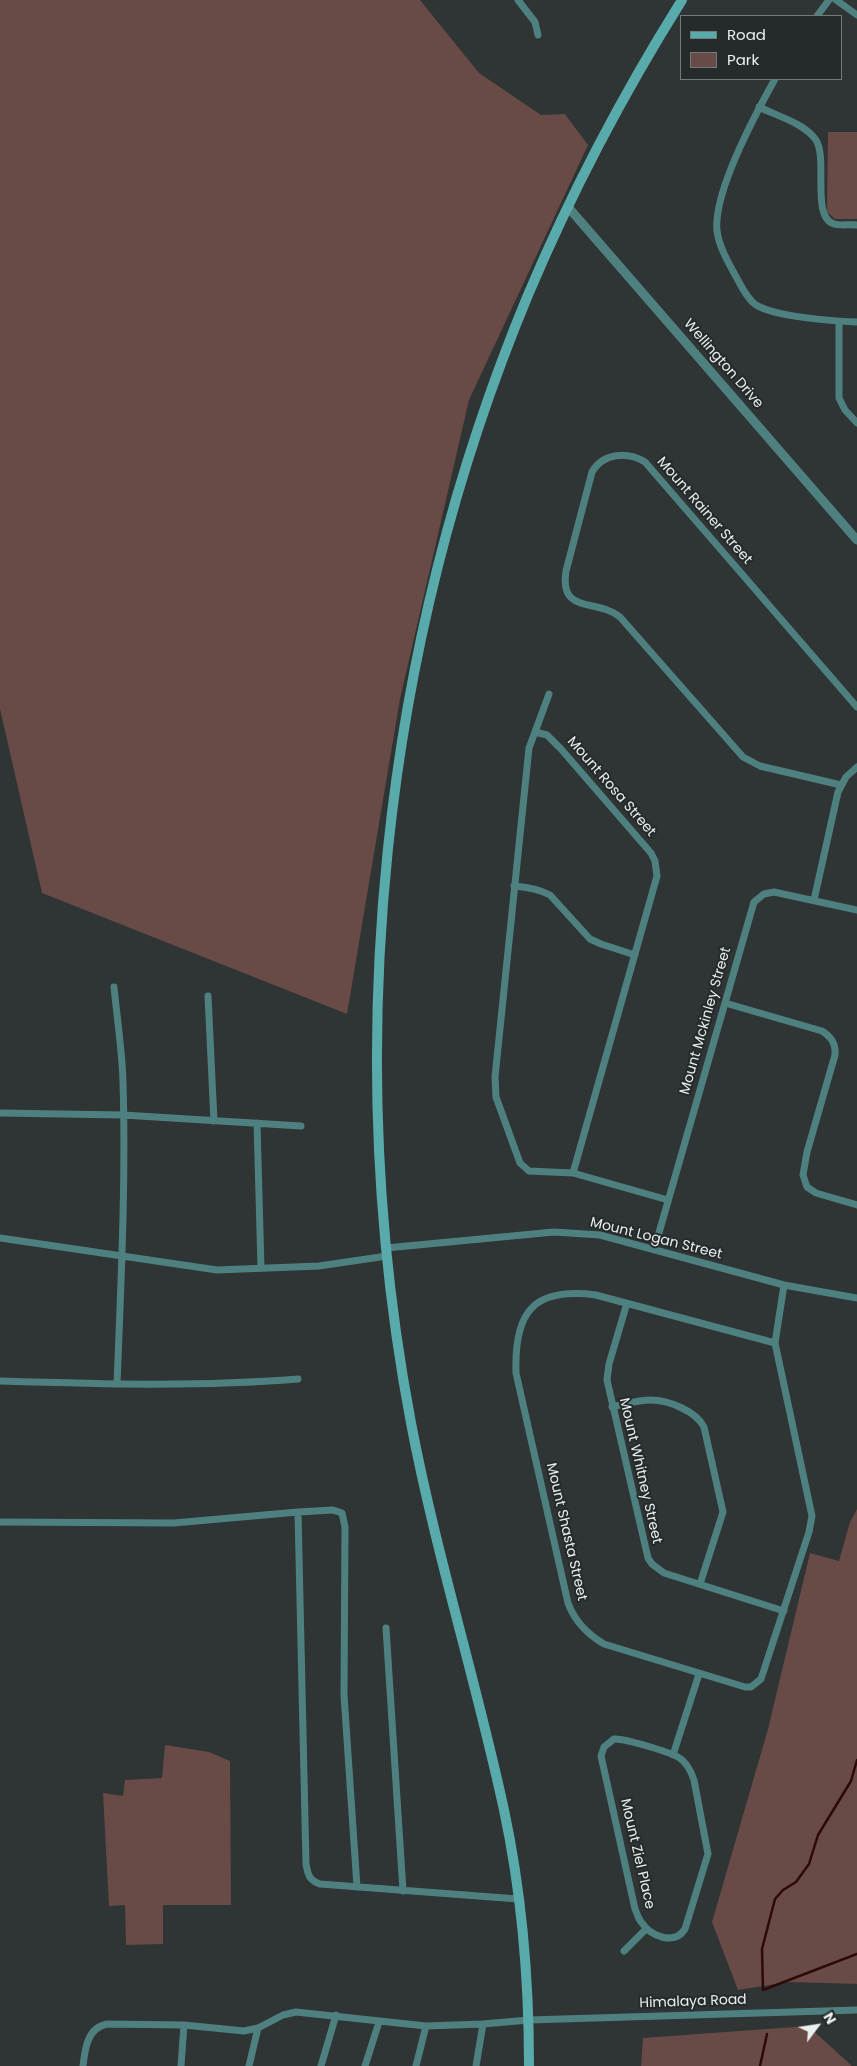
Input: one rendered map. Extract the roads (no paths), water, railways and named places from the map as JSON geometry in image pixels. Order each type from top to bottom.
[{"type":"main road","points":[[528,2066],[530,2020],[524,1946],[505,1814],[481,1710],[431,1518],[402,1371],[387,1252],[379,1133],[380,952],[391,824],[410,696],[441,559],[476,437],[528,296],[568,207],[597,148],[682,0]]},
{"type":"street","points":[[518,0],[535,22],[538,35]]},
{"type":"street","points":[[818,15],[829,0]]},
{"type":"street","points":[[836,0],[857,15]]},
{"type":"street","points":[[774,80],[759,106],[744,139],[720,203],[717,217],[717,232],[722,250],[748,296],[757,306],[787,314],[839,322],[857,322]]},
{"type":"street","points":[[759,106],[806,130],[815,139],[821,157],[821,204],[826,218],[834,224],[857,225]]},
{"type":"street","name":"Wellington Drive","points":[[568,207],[857,540]]},
{"type":"street","points":[[839,322],[838,398],[842,406],[857,423]]},
{"type":"street","name":"Mount Rainer Street","points":[[841,785],[760,766],[743,757],[620,617],[611,611],[576,601],[568,593],[564,586],[566,571],[592,472],[596,466],[605,459],[624,455],[638,458],[645,462],[857,707]]},
{"type":"street","points":[[549,694],[528,748],[495,1077],[496,1098],[523,1167],[536,1173],[573,1172],[668,1200]]},
{"type":"street","name":"Mount Rosa Street","points":[[535,732],[554,740],[644,844],[655,861],[657,876],[573,1172]]},
{"type":"street","points":[[814,900],[841,785],[846,777],[857,767]]},
{"type":"street","points":[[514,886],[545,892],[550,895],[590,939],[635,955]]},
{"type":"street","name":"Mount Mckinley Street","points":[[654,1250],[751,911],[758,898],[764,894],[774,892],[857,910]]},
{"type":"street","points":[[114,987],[123,1079],[123,1256],[117,1384]]},
{"type":"street","points":[[208,996],[214,1121]]},
{"type":"street","points":[[725,1003],[822,1031],[833,1040],[835,1055],[807,1152],[803,1175],[807,1187],[816,1193],[857,1205]]},
{"type":"street","points":[[0,1113],[123,1115],[301,1126]]},
{"type":"street","points":[[257,1123],[261,1268]]},
{"type":"street","name":"Mount Logan Street","points":[[0,1238],[217,1270],[319,1266],[387,1252],[502,1236],[571,1232],[600,1235],[784,1285],[857,1298]]},
{"type":"street","name":"Mount Shasta Street","points":[[776,1343],[626,1303],[584,1294],[544,1298],[537,1302],[524,1316],[516,1360],[516,1373],[565,1588],[573,1614],[580,1625],[604,1644],[744,1687],[756,1684],[761,1679],[766,1669],[809,1532],[812,1516],[776,1343],[784,1285]]},
{"type":"street","name":"Mount Whitney Street","points":[[626,1303],[607,1380],[648,1558],[652,1564],[664,1573],[784,1611]]},
{"type":"street","points":[[0,1381],[117,1384],[249,1383],[298,1379]]},
{"type":"street","points":[[612,1407],[653,1400],[689,1411],[699,1419],[704,1427],[723,1507],[718,1532],[700,1584]]},
{"type":"street","points":[[0,1522],[174,1523],[298,1512],[333,1510],[342,1513],[346,1527],[344,1695],[357,1887]]},
{"type":"street","points":[[298,1512],[306,1864],[311,1881],[320,1884],[518,1899]]},
{"type":"street","points":[[386,1628],[403,1891]]},
{"type":"street","points":[[674,1755],[699,1674]]},
{"type":"street","name":"Mount Ziel Place","points":[[618,1739],[674,1755],[685,1763],[694,1780],[707,1848],[707,1861],[683,1932],[674,1938],[665,1938],[646,1929],[640,1921],[635,1908],[601,1756],[607,1744],[618,1739]]},
{"type":"street","points":[[624,1950],[646,1929]]},
{"type":"street","name":"Himalaya Road","points":[[258,2028],[290,2013],[336,2015],[379,2022],[426,2026],[530,2020],[857,2010]]},
{"type":"street","points":[[321,2066],[336,2015]]},
{"type":"street","points":[[365,2066],[379,2022]]},
{"type":"street","points":[[83,2066],[87,2041],[95,2028],[100,2025],[121,2023],[184,2025],[244,2031],[258,2028],[248,2066]]},
{"type":"street","points":[[476,2066],[483,2024]]},
{"type":"street","points":[[181,2066],[184,2025]]},
{"type":"street","points":[[416,2066],[426,2026]]},
{"type":"waterway","points":[[857,1760],[851,1781],[818,1835],[809,1864],[796,1882],[783,1890],[775,1899],[762,1949],[763,1990],[857,1954]]},
{"type":"waterway","points":[[760,2066],[767,2034]]}]
